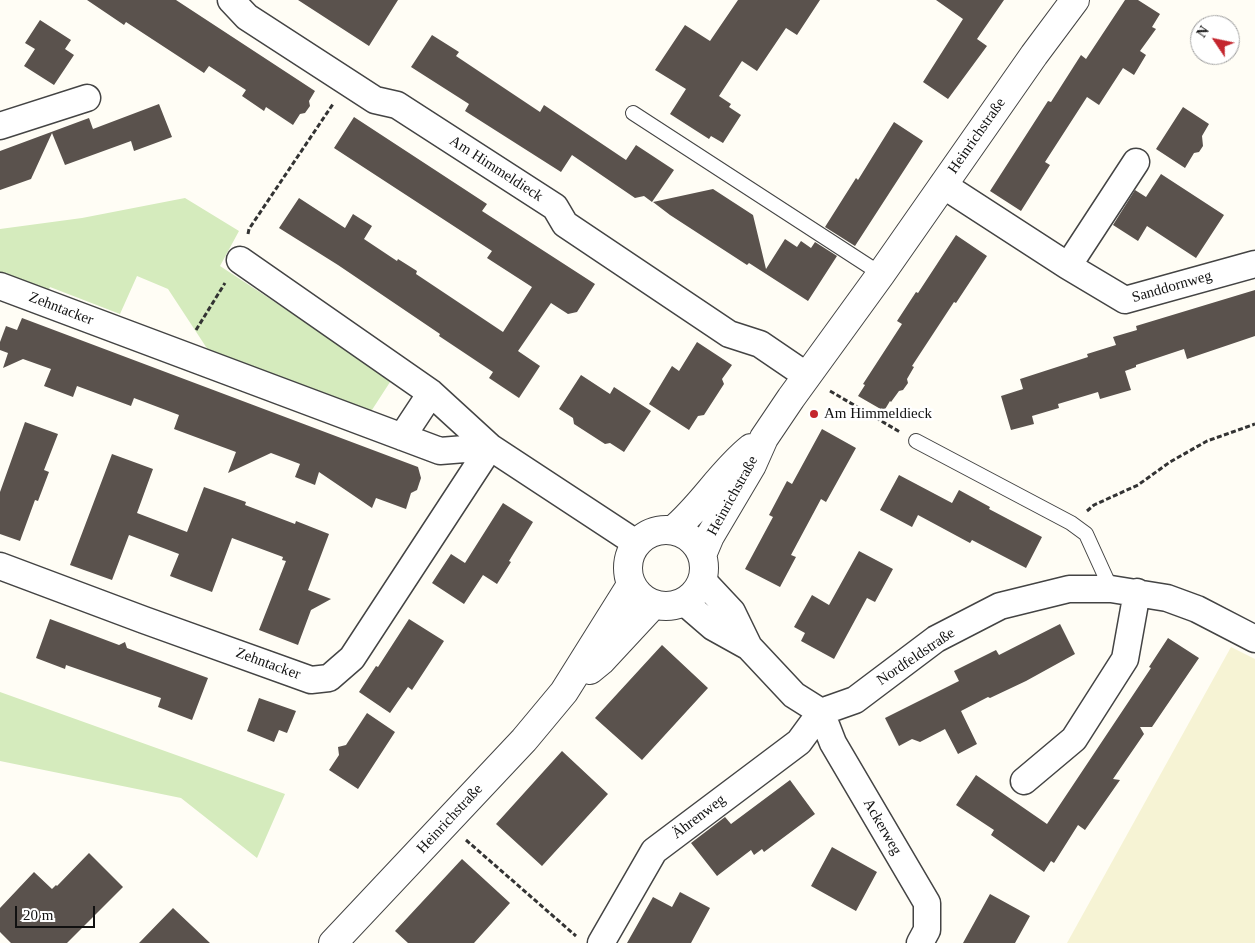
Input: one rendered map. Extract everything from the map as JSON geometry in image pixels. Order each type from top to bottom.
[{"type":"street","name":"Am Himmeldieck","points":[[231,0],[246,17],[375,100],[397,105],[555,206],[565,224],[729,334],[760,344],[806,376]]},
{"type":"street","name":"Heinrichstraße","points":[[702,568],[710,536],[752,465],[764,438],[806,376],[881,274],[1034,55],[1075,0]]},
{"type":"street","points":[[0,126],[87,98]]},
{"type":"street","points":[[1068,266],[1136,162]]},
{"type":"street","name":"Sanddornweg","points":[[943,185],[1068,266],[1125,300],[1255,264]]},
{"type":"street","points":[[240,260],[431,393],[490,447],[636,543]]},
{"type":"street","name":"Zehntacker","points":[[0,286],[440,451],[490,447]]},
{"type":"street","points":[[402,437],[431,393]]},
{"type":"street","name":"Heinrichstraße","points":[[673,530],[686,519],[740,457],[764,438]]},
{"type":"street","name":"Zehntacker","points":[[0,566],[311,680],[329,678],[352,658],[490,447]]},
{"type":"street","points":[[702,568],[696,592],[684,602],[669,606],[653,605],[640,597],[631,585],[627,571],[629,556],[636,543],[646,534],[660,530],[673,530],[686,535],[696,543],[702,568],[732,612],[749,647],[794,695],[821,712]]},
{"type":"street","name":"Heinrichstraße","points":[[333,943],[524,740],[564,692],[631,585]]},
{"type":"street","name":"Nordfeldstraße","points":[[821,712],[855,700],[936,639],[1000,606],[1069,589],[1111,589],[1167,598],[1197,609],[1255,639]]},
{"type":"street","points":[[1024,781],[1074,739],[1125,659],[1137,592]]},
{"type":"street","points":[[684,602],[713,627],[749,647]]},
{"type":"street","name":"Heinrichstraße","points":[[564,692],[601,661],[653,605]]},
{"type":"street","name":"Ährenweg","points":[[589,940],[654,851],[799,742],[821,712]]},
{"type":"street","name":"Ackerweg","points":[[821,712],[833,743],[927,903],[927,930],[920,943]]},
{"type":"lane","points":[[633,113],[881,274]]},
{"type":"lane","points":[[916,441],[1071,524],[1086,534],[1111,589]]},
{"type":"path","points":[[289,170],[347,82]]},
{"type":"path","points":[[806,376],[916,441]]},
{"type":"path","points":[[1071,524],[1094,505],[1138,486],[1170,462],[1207,441],[1255,424]]},
{"type":"path","points":[[446,823],[589,940]]},
{"type":"shaded area","points":[[1231,647],[1255,659],[1255,943],[1067,943]]},
{"type":"green space","points":[[185,198],[239,231],[220,266],[392,379],[370,413],[210,353],[168,289],[137,276],[120,314],[50,287],[40,312],[0,295],[0,229],[82,218]]},
{"type":"green space","points":[[0,692],[285,794],[257,858],[181,798],[0,761]]},
{"type":"building","points":[[87,0],[176,0],[315,91],[309,101],[310,106],[305,113],[300,114],[293,125],[266,107],[264,111],[242,96],[246,90],[209,66],[204,73],[126,22],[124,25]]},
{"type":"building","points":[[298,0],[398,0],[369,46]]},
{"type":"building","points":[[738,0],[820,0],[797,35],[786,28],[757,71],[742,61],[719,96],[731,104],[729,107],[741,115],[723,143],[711,136],[709,139],[670,114],[686,89],[655,70],[685,25],[710,41]]},
{"type":"building","points":[[936,0],[1004,0],[977,39],[987,46],[948,99],[923,82],[963,19]]},
{"type":"building","points":[[1125,0],[1138,0],[1160,14],[1152,27],[1156,29],[1140,51],[1146,55],[1134,75],[1123,68],[1099,105],[1087,97],[1045,162],[1050,165],[1021,211],[990,191],[1048,101],[1051,102],[1081,55],[1086,59]]},
{"type":"building","points":[[40,20],[71,40],[65,49],[74,55],[54,85],[24,66],[35,49],[25,43]]},
{"type":"building","points":[[432,35],[459,52],[456,56],[540,112],[544,105],[626,160],[636,145],[674,170],[652,202],[644,196],[635,198],[572,155],[561,172],[465,111],[469,104],[411,67]]},
{"type":"building","points":[[159,104],[172,137],[134,151],[131,141],[65,165],[52,133],[31,179],[0,190],[0,151],[89,118],[93,129]]},
{"type":"building","points":[[1183,107],[1209,124],[1202,136],[1203,146],[1199,152],[1194,153],[1185,168],[1156,149]]},
{"type":"building","points":[[354,117],[487,204],[482,211],[595,284],[577,312],[568,314],[551,303],[518,351],[540,366],[519,398],[489,378],[493,372],[439,336],[440,334],[338,265],[279,228],[299,198],[345,228],[353,214],[372,226],[364,239],[397,261],[398,259],[417,271],[416,274],[503,332],[532,287],[487,258],[492,251],[334,148]]},
{"type":"building","points":[[894,122],[923,141],[855,246],[825,227],[856,178],[858,180]]},
{"type":"building","points":[[1161,174],[1224,215],[1196,258],[1147,226],[1138,241],[1113,225],[1135,190],[1146,197]]},
{"type":"building","points":[[713,189],[753,215],[766,269],[785,239],[797,247],[801,241],[811,248],[815,242],[837,256],[808,301],[749,263],[747,265],[653,202]]},
{"type":"building","points":[[956,235],[987,256],[912,366],[914,367],[907,379],[908,383],[890,401],[884,411],[858,396],[865,385],[863,384],[902,324],[897,321]]},
{"type":"building","points":[[1255,290],[1255,336],[1187,359],[1184,349],[1136,365],[1136,367],[1125,371],[1131,390],[1100,399],[1098,392],[1058,404],[1059,408],[1032,416],[1034,424],[1011,430],[1001,396],[1023,389],[1020,379],[1088,357],[1087,354],[1116,345],[1113,337],[1137,330],[1136,326]]},
{"type":"building","points":[[22,318],[418,467],[421,478],[417,490],[411,493],[406,509],[376,498],[372,508],[319,472],[315,485],[295,477],[300,464],[271,453],[228,473],[236,452],[174,429],[179,415],[134,398],[131,406],[77,386],[73,397],[44,386],[51,369],[23,359],[3,368],[8,353],[0,350],[0,342],[6,326],[17,330]]},
{"type":"building","points":[[697,342],[732,365],[722,379],[724,384],[704,415],[698,416],[689,430],[649,404],[672,366],[679,371]]},
{"type":"building","points":[[581,375],[610,394],[614,387],[651,411],[624,452],[610,443],[605,444],[574,424],[573,418],[559,409]]},
{"type":"building","points":[[25,422],[58,434],[44,470],[49,472],[38,501],[35,500],[20,541],[0,534],[0,492]]},
{"type":"building","points":[[822,429],[856,448],[826,502],[821,499],[791,555],[796,557],[780,587],[745,569],[773,517],[769,515],[787,481],[792,484]]},
{"type":"building","points":[[112,454],[153,469],[137,513],[187,532],[204,487],[246,502],[245,505],[295,524],[296,521],[329,534],[308,590],[331,599],[311,610],[298,645],[259,630],[286,561],[282,560],[283,557],[232,538],[212,592],[170,576],[179,554],[129,535],[112,580],[70,565]]},
{"type":"building","points":[[899,475],[952,503],[959,490],[990,507],[989,509],[1042,537],[1026,568],[972,540],[970,543],[918,515],[912,527],[880,510]]},
{"type":"building","points":[[503,503],[533,522],[497,584],[483,575],[464,604],[432,583],[451,554],[465,563]]},
{"type":"building","points":[[859,551],[893,569],[875,602],[867,598],[834,659],[801,641],[805,633],[794,627],[812,595],[829,605]]},
{"type":"building","points":[[50,619],[119,645],[125,642],[127,648],[208,678],[192,720],[158,707],[161,698],[66,665],[65,669],[36,658]]},
{"type":"building","points":[[409,619],[444,641],[412,690],[408,687],[390,713],[359,692],[376,666],[378,667]]},
{"type":"building","points":[[1060,624],[1075,654],[1026,681],[961,711],[977,744],[958,754],[945,729],[920,742],[912,739],[899,746],[885,718],[959,681],[954,671],[996,650],[999,655]]},
{"type":"building","points":[[1168,638],[1199,658],[1152,727],[1140,727],[1144,734],[1113,779],[1120,780],[1085,830],[1078,825],[1054,863],[1051,861],[1044,872],[991,835],[994,830],[956,805],[976,775],[1047,824],[1151,668],[1149,667]]},
{"type":"building","points":[[662,645],[708,688],[642,760],[595,718]]},
{"type":"building","points":[[259,698],[296,711],[287,733],[279,730],[274,742],[247,731]]},
{"type":"building","points":[[367,713],[395,732],[358,789],[329,770],[339,755],[338,747],[346,745]]},
{"type":"building","points":[[562,751],[608,794],[542,866],[496,824]]},
{"type":"building","points":[[790,780],[815,814],[764,852],[762,849],[754,855],[751,850],[717,876],[691,843],[725,817],[731,824]]},
{"type":"building","points":[[832,847],[877,872],[856,911],[811,886]]},
{"type":"building","points":[[89,853],[123,887],[67,943],[11,943],[0,932],[0,908],[34,872],[52,889]]},
{"type":"building","points":[[462,859],[510,903],[474,943],[408,943],[395,931]]},
{"type":"building","points":[[680,892],[710,908],[691,943],[627,943],[653,897],[672,907]]},
{"type":"building","points":[[990,894],[1030,916],[1015,943],[963,943]]},
{"type":"building","points":[[173,908],[210,943],[139,943]]},
{"type":"place","name":"Am Himmeldieck","points":[[814,414]]}]
